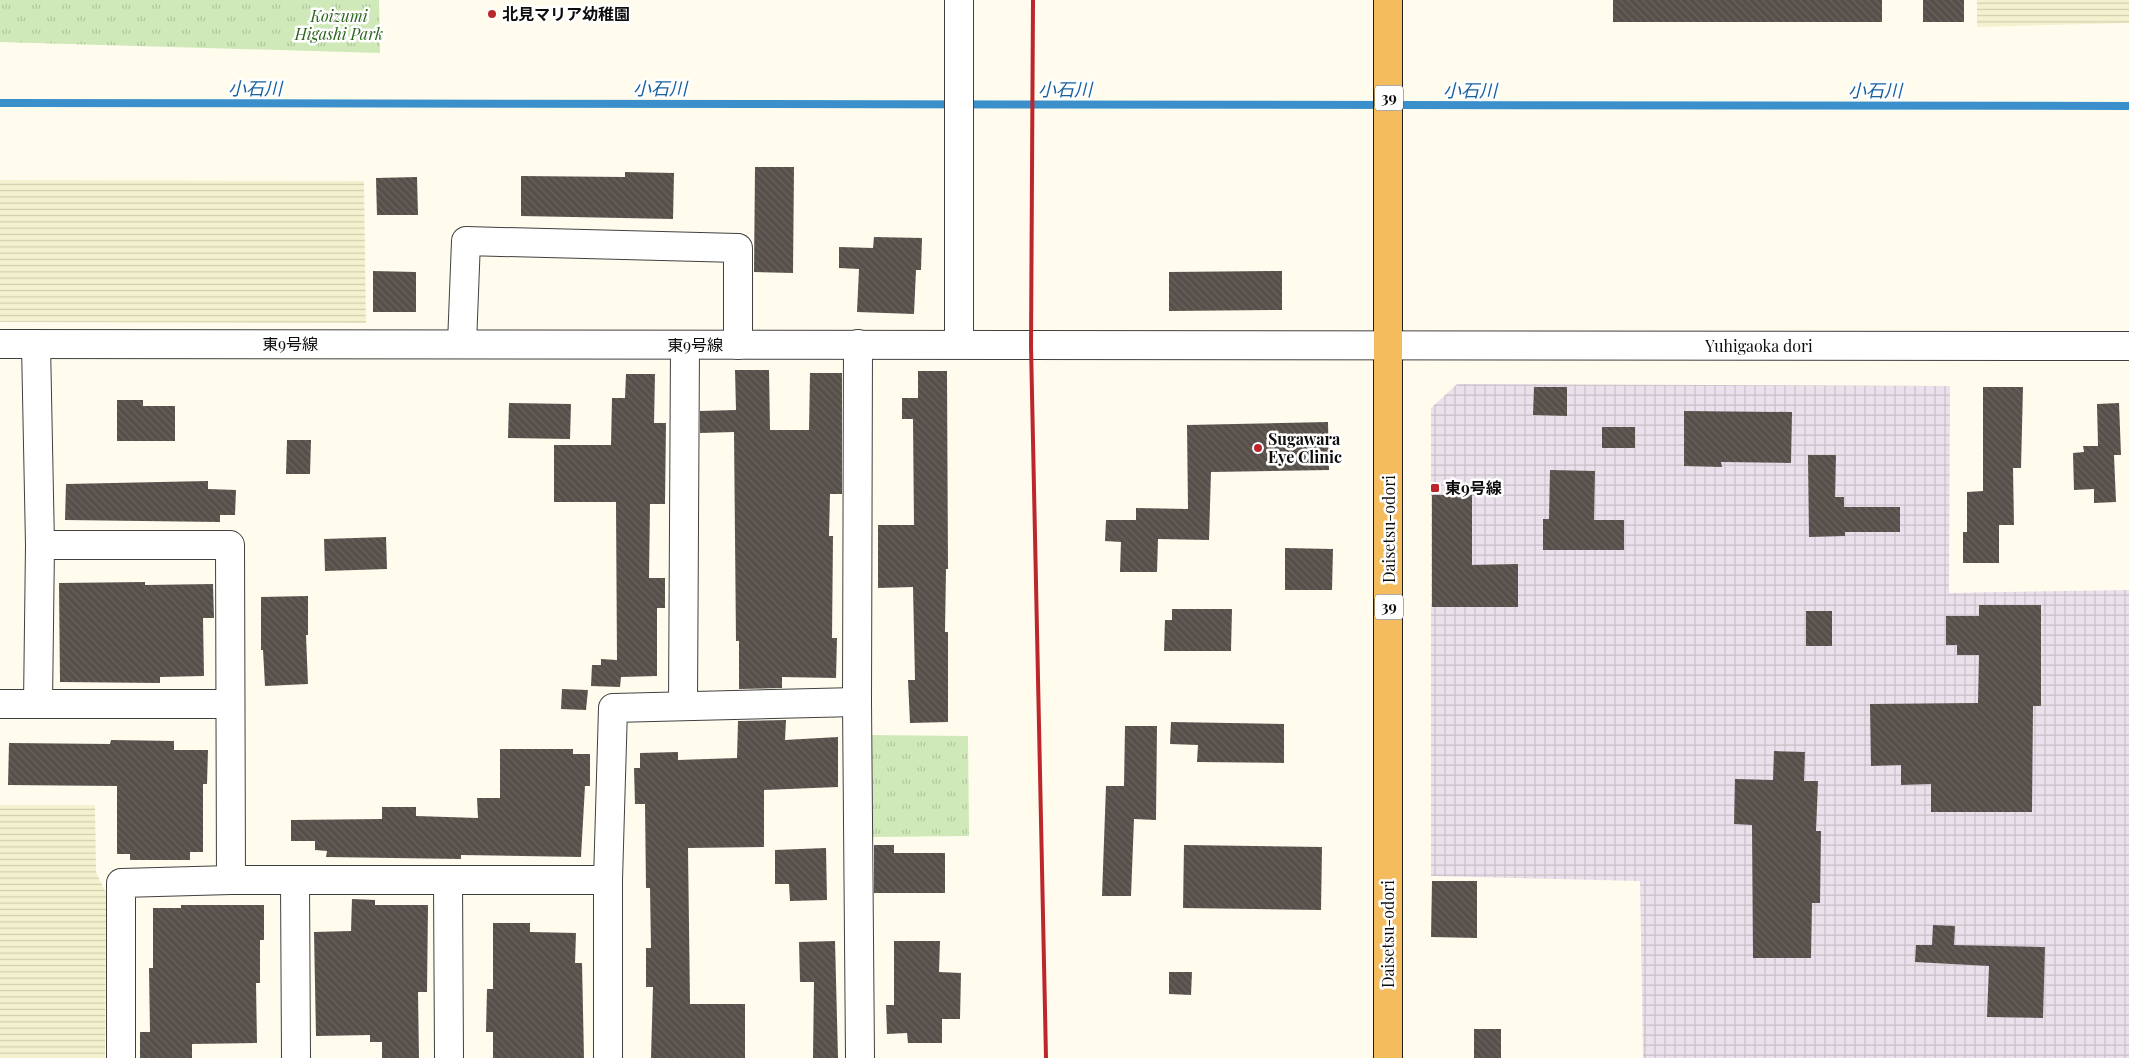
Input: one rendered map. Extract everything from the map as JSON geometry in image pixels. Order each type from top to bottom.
[{"type":"highway","name":"Daisetsu-odori","points":[[1388,0],[1388,1058]]},
{"type":"street","points":[[959,343],[960,0]]},
{"type":"street","points":[[462,344],[466,241],[738,248],[738,345]]},
{"type":"street","name":"東9号線","points":[[0,344],[685,346],[959,343],[1031,346],[1389,345]]},
{"type":"street","points":[[36,344],[40,545],[38,704]]},
{"type":"street","points":[[858,344],[857,702],[860,1058]]},
{"type":"street","name":"Yuhigaoka dori","points":[[1389,345],[2129,346]]},
{"type":"street","points":[[682,705],[685,346]]},
{"type":"street","points":[[40,545],[230,545],[231,880]]},
{"type":"street","points":[[608,1058],[608,880],[613,708],[857,702]]},
{"type":"street","points":[[0,704],[230,704]]},
{"type":"street","points":[[121,1058],[121,883],[231,880],[608,880]]},
{"type":"street","points":[[294,881],[296,1058]]},
{"type":"street","points":[[448,881],[449,1058]]},
{"type":"shaded area","points":[[1977,0],[2129,0],[2129,23],[1977,27]]},
{"type":"shaded area","points":[[0,180],[364,181],[366,323],[0,322]]},
{"type":"shaded area","points":[[1457,384],[1950,386],[1949,593],[2129,590],[2129,1058],[1643,1058],[1640,881],[1431,876],[1431,408]]},
{"type":"shaded area","points":[[0,805],[95,805],[96,872],[106,893],[105,1058],[0,1058]]},
{"type":"green space","name":"Koizumi Higashi Park","points":[[0,0],[379,0],[380,53],[0,42]]},
{"type":"green space","points":[[872,735],[968,736],[969,836],[873,837]]},
{"type":"building","points":[[1613,0],[1882,0],[1882,22],[1613,22]]},
{"type":"building","points":[[1923,0],[1964,0],[1964,22],[1923,22]]},
{"type":"building","points":[[755,167],[794,167],[793,273],[754,272]]},
{"type":"building","points":[[625,172],[674,173],[673,219],[521,216],[521,176],[625,177]]},
{"type":"building","points":[[417,177],[418,215],[377,215],[376,178]]},
{"type":"building","points":[[874,237],[922,238],[921,270],[916,270],[914,314],[857,312],[859,269],[839,268],[839,247],[873,248]]},
{"type":"building","points":[[373,271],[416,272],[416,312],[373,312]]},
{"type":"building","points":[[1282,271],[1282,310],[1169,311],[1169,272]]},
{"type":"building","points":[[735,370],[769,370],[770,430],[809,430],[810,373],[842,373],[842,494],[830,494],[829,536],[833,536],[832,638],[837,638],[836,678],[782,677],[782,688],[739,689],[739,641],[736,641],[734,432],[700,433],[700,411],[736,410]]},
{"type":"building","points":[[918,371],[947,371],[948,569],[946,569],[945,632],[948,632],[948,722],[910,723],[908,680],[915,680],[913,587],[878,588],[878,525],[914,525],[913,419],[902,419],[902,398],[918,398]]},
{"type":"building","points":[[626,374],[655,374],[654,423],[666,423],[665,504],[650,504],[649,578],[665,578],[665,608],[657,608],[657,676],[621,677],[620,687],[591,686],[592,665],[601,665],[601,659],[617,660],[616,502],[554,502],[554,445],[611,445],[612,398],[625,398]]},
{"type":"building","points":[[1534,387],[1567,387],[1567,416],[1533,415]]},
{"type":"building","points":[[1983,387],[2023,387],[2021,468],[2013,468],[2014,525],[1999,525],[1999,563],[1963,563],[1963,532],[1967,532],[1967,492],[1983,491]]},
{"type":"building","points":[[117,400],[143,400],[143,406],[175,406],[175,441],[117,441]]},
{"type":"building","points":[[509,403],[571,404],[570,439],[508,438]]},
{"type":"building","points":[[2119,403],[2121,455],[2114,455],[2116,502],[2094,503],[2094,489],[2074,490],[2073,453],[2084,452],[2083,446],[2098,446],[2097,404]]},
{"type":"building","points":[[1684,411],[1792,412],[1791,463],[1721,462],[1722,467],[1684,466]]},
{"type":"building","points":[[1328,422],[1329,470],[1211,472],[1209,540],[1158,539],[1157,572],[1120,572],[1121,542],[1105,541],[1106,520],[1136,520],[1136,508],[1188,509],[1187,425]]},
{"type":"building","points":[[1602,427],[1635,427],[1635,448],[1602,448]]},
{"type":"building","points":[[287,440],[311,440],[310,474],[286,474]]},
{"type":"building","points":[[1808,455],[1836,455],[1835,497],[1844,497],[1844,507],[1900,507],[1900,532],[1845,532],[1845,536],[1809,537]]},
{"type":"building","points":[[1550,470],[1595,471],[1594,520],[1624,520],[1624,550],[1543,550],[1543,519],[1549,519]]},
{"type":"building","points":[[208,481],[208,489],[236,490],[235,515],[220,515],[220,522],[65,520],[66,484]]},
{"type":"building","points":[[1432,495],[1472,495],[1472,565],[1518,564],[1518,607],[1432,607]]},
{"type":"building","points":[[386,537],[387,569],[325,571],[324,539]]},
{"type":"building","points":[[1285,548],[1333,549],[1332,590],[1285,590]]},
{"type":"building","points":[[145,582],[145,585],[213,584],[214,618],[203,618],[204,676],[160,677],[160,683],[60,682],[59,583]]},
{"type":"building","points":[[308,596],[308,635],[306,635],[308,684],[265,686],[263,650],[261,650],[261,597]]},
{"type":"building","points":[[1979,605],[2041,605],[2041,706],[2033,706],[2032,812],[1931,812],[1931,784],[1901,785],[1901,765],[1871,766],[1870,704],[1978,703],[1979,655],[1957,655],[1957,645],[1946,645],[1946,616],[1979,616]]},
{"type":"building","points":[[1172,609],[1232,609],[1231,651],[1164,651],[1165,620],[1172,620]]},
{"type":"building","points":[[1806,611],[1832,611],[1832,646],[1806,646]]},
{"type":"building","points":[[562,689],[588,690],[586,710],[561,709]]},
{"type":"building","points":[[786,720],[785,740],[838,737],[838,787],[764,790],[764,847],[688,848],[690,1004],[745,1004],[745,1058],[651,1058],[653,987],[646,987],[646,948],[651,948],[650,888],[646,888],[645,804],[635,804],[634,768],[640,768],[640,753],[678,752],[678,760],[737,758],[738,721]]},
{"type":"building","points":[[1171,722],[1284,724],[1284,763],[1197,762],[1198,745],[1170,744]]},
{"type":"building","points":[[1125,726],[1157,726],[1156,820],[1134,819],[1131,896],[1102,896],[1106,786],[1124,786]]},
{"type":"building","points":[[111,740],[174,741],[174,750],[208,750],[207,784],[203,784],[203,852],[190,852],[190,860],[130,860],[130,854],[117,854],[117,786],[8,785],[9,743],[110,744]]},
{"type":"building","points":[[500,749],[573,749],[573,754],[590,754],[590,786],[585,786],[581,857],[461,855],[461,859],[326,857],[327,851],[315,850],[315,841],[291,841],[291,820],[382,819],[382,807],[416,807],[416,816],[478,818],[477,798],[500,798]]},
{"type":"building","points":[[1774,751],[1805,752],[1804,781],[1818,781],[1816,831],[1821,831],[1820,903],[1812,903],[1811,958],[1753,958],[1752,825],[1734,824],[1735,779],[1773,780]]},
{"type":"building","points":[[874,845],[894,845],[894,853],[945,853],[945,893],[874,893]]},
{"type":"building","points":[[1184,845],[1322,847],[1321,910],[1183,908]]},
{"type":"building","points":[[826,848],[827,900],[790,901],[789,884],[775,884],[775,850]]},
{"type":"building","points":[[1432,881],[1477,881],[1477,938],[1431,937]]},
{"type":"building","points":[[352,899],[375,900],[375,905],[428,905],[427,992],[418,992],[419,1058],[382,1058],[382,1042],[370,1042],[370,1035],[316,1036],[314,932],[351,931]]},
{"type":"building","points":[[181,905],[264,905],[264,940],[260,940],[260,983],[256,983],[257,1043],[192,1044],[192,1058],[140,1058],[140,1032],[150,1032],[149,968],[153,968],[153,908],[181,908]]},
{"type":"building","points":[[493,923],[530,923],[530,932],[576,933],[575,963],[582,963],[584,1058],[493,1058],[493,1032],[486,1032],[487,989],[493,989]]},
{"type":"building","points":[[1933,925],[1955,926],[1954,945],[2045,947],[2043,1018],[1987,1017],[1989,966],[1915,962],[1916,945],[1932,945]]},
{"type":"building","points":[[835,941],[838,1058],[813,1058],[814,982],[800,982],[799,942]]},
{"type":"building","points":[[894,941],[940,941],[939,972],[961,973],[960,1019],[942,1019],[942,1043],[908,1043],[907,1033],[887,1034],[886,1005],[894,1005]]},
{"type":"building","points":[[1169,972],[1192,972],[1191,995],[1169,994]]},
{"type":"building","points":[[1474,1029],[1501,1029],[1501,1058],[1474,1058]]},
{"type":"waterway","name":"小石川","points":[[0,103],[2129,106]]},
{"type":"railway","points":[[1033,0],[1031,346],[1046,1058]]},
{"type":"place","name":"北見マリア幼稚園","points":[[492,14]]},
{"type":"place","name":"Sugawara Eye Clinic","points":[[1258,448]]},
{"type":"place","name":"東9号線","points":[[1435,488]]}]
